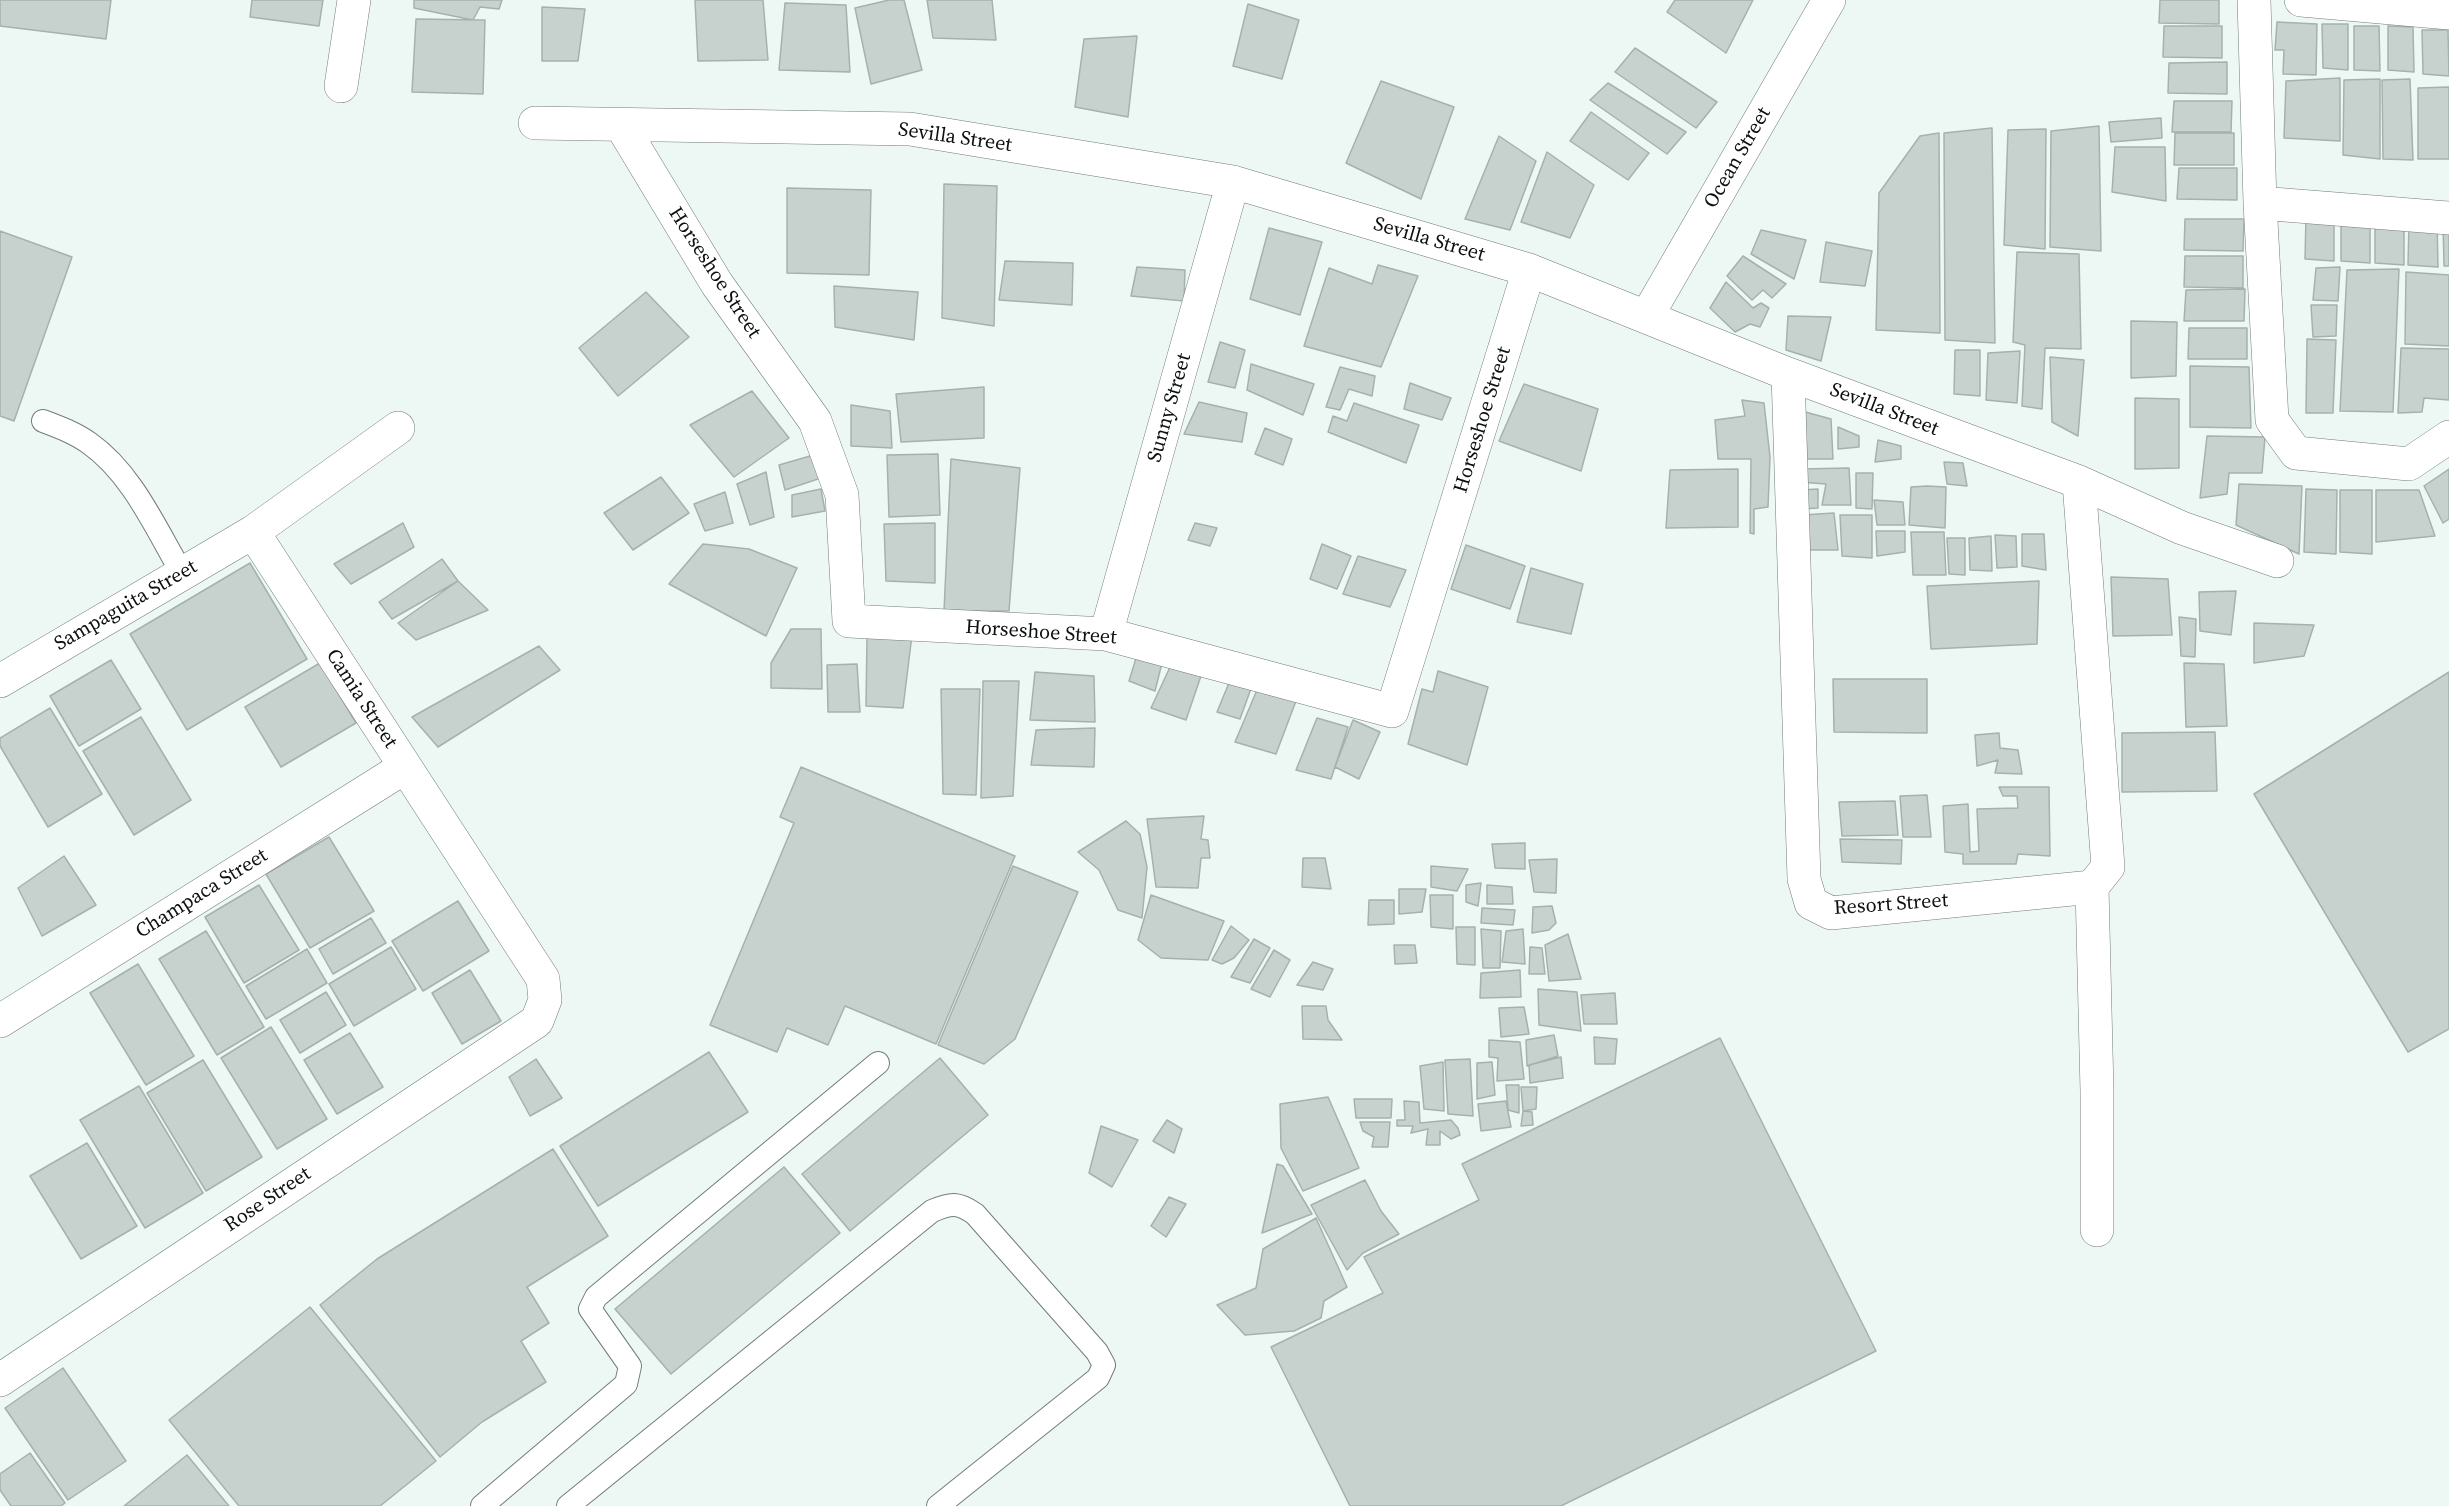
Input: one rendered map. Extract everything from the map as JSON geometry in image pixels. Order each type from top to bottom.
[{"type":"street","points":[[341,86],[354,0]]},
{"type":"street","name":"Ocean Street","points":[[1647,316],[1829,0]]},
{"type":"street","points":[[2254,0],[2260,203],[2272,420],[2296,453],[2409,464],[2449,437]]},
{"type":"street","points":[[2301,0],[2449,13]]},
{"type":"street","name":"Sevilla Street","points":[[535,123],[910,129],[1233,182],[1529,270],[1788,374],[2079,482],[2182,528],[2277,561]]},
{"type":"street","name":"Horseshoe Street","points":[[621,125],[717,284],[815,421],[842,495],[849,621],[1106,634],[1392,711],[1529,270]]},
{"type":"street","name":"Sunny Street","points":[[1106,634],[1233,182]]},
{"type":"street","points":[[2260,203],[2449,218]]},
{"type":"street","name":"Resort Street","points":[[1788,374],[1804,879],[1811,903],[1831,913],[2092,887]]},
{"type":"street","points":[[253,532],[398,428]]},
{"type":"street","points":[[2079,482],[2108,844],[2108,867],[2092,887],[2097,1091],[2097,1230]]},
{"type":"street","name":"Sampaguita Street","points":[[0,681],[253,532]]},
{"type":"street","name":"Camia Street","points":[[253,532],[543,979],[545,1000],[537,1021]]},
{"type":"street","name":"Champaca Street","points":[[0,1021],[405,767]]},
{"type":"street","name":"Rose Street","points":[[0,1380],[537,1021]]},
{"type":"lane","points":[[43,421],[89,443],[114,467],[135,494],[182,573]]},
{"type":"lane","points":[[482,1506],[626,1384],[630,1366],[591,1309],[596,1297],[878,1063]]},
{"type":"lane","points":[[568,1506],[932,1211],[951,1203],[962,1205],[975,1214],[1097,1352],[1104,1365],[1098,1378],[938,1506]]},
{"type":"building","points":[[0,0],[111,0],[106,39],[0,26]]},
{"type":"building","points":[[252,0],[323,0],[319,26],[250,17]]},
{"type":"building","points":[[414,0],[502,0],[499,9],[480,7],[473,20],[414,8]]},
{"type":"building","points":[[695,0],[763,0],[768,60],[698,61]]},
{"type":"building","points":[[889,0],[904,0],[922,70],[871,84],[855,8]]},
{"type":"building","points":[[927,0],[992,0],[996,40],[933,38]]},
{"type":"building","points":[[1675,0],[1753,0],[1726,53],[1667,12]]},
{"type":"building","points":[[2160,0],[2219,0],[2219,24],[2159,23]]},
{"type":"building","points":[[785,3],[846,5],[850,72],[779,70]]},
{"type":"building","points":[[1248,4],[1299,20],[1282,79],[1233,66]]},
{"type":"building","points":[[542,7],[585,9],[578,61],[542,61]]},
{"type":"building","points":[[416,19],[485,20],[483,94],[412,92]]},
{"type":"building","points":[[2277,22],[2317,24],[2316,75],[2283,74],[2284,50],[2275,50]]},
{"type":"building","points":[[2322,24],[2348,24],[2348,70],[2323,68]]},
{"type":"building","points":[[2164,26],[2222,26],[2222,58],[2163,57]]},
{"type":"building","points":[[2354,26],[2379,26],[2380,71],[2354,70]]},
{"type":"building","points":[[2388,26],[2413,27],[2414,72],[2388,70]]},
{"type":"building","points":[[2422,30],[2448,30],[2449,76],[2423,74]]},
{"type":"building","points":[[1137,36],[1128,117],[1075,107],[1084,39]]},
{"type":"building","points":[[1635,48],[1717,102],[1696,128],[1615,72]]},
{"type":"building","points":[[2227,62],[2227,94],[2168,93],[2169,63]]},
{"type":"building","points":[[2340,78],[2340,141],[2284,138],[2286,81]]},
{"type":"building","points":[[2380,79],[2380,159],[2343,155],[2344,80]]},
{"type":"building","points":[[2410,79],[2413,160],[2383,159],[2382,80]]},
{"type":"building","points":[[1381,81],[1454,107],[1421,199],[1346,163]]},
{"type":"building","points":[[1608,83],[1686,132],[1667,154],[1590,100]]},
{"type":"building","points":[[2449,87],[2449,159],[2418,159],[2418,88]]},
{"type":"building","points":[[2174,101],[2232,101],[2231,132],[2172,132]]},
{"type":"building","points":[[1591,112],[1649,153],[1628,180],[1570,141]]},
{"type":"building","points":[[2161,118],[2162,138],[2111,142],[2109,122]]},
{"type":"building","points":[[2099,126],[2101,251],[2050,247],[2051,131]]},
{"type":"building","points":[[1992,128],[1995,343],[1945,340],[1944,133]]},
{"type":"building","points":[[2046,129],[2045,249],[2004,245],[2008,130]]},
{"type":"building","points":[[1939,133],[1940,333],[1876,330],[1879,193],[1920,136]]},
{"type":"building","points":[[2175,133],[2234,133],[2234,165],[2174,165]]},
{"type":"building","points":[[1499,136],[1536,161],[1510,230],[1465,219]]},
{"type":"building","points":[[2115,147],[2165,147],[2166,201],[2112,192]]},
{"type":"building","points":[[1547,152],[1594,185],[1570,238],[1521,222]]},
{"type":"building","points":[[2179,168],[2237,168],[2237,200],[2177,199]]},
{"type":"building","points":[[944,184],[997,186],[994,326],[942,318]]},
{"type":"building","points":[[787,188],[871,190],[869,275],[787,273]]},
{"type":"building","points":[[2334,215],[2334,261],[2305,259],[2306,216]]},
{"type":"building","points":[[2341,217],[2370,217],[2370,263],[2341,261]]},
{"type":"building","points":[[2185,219],[2244,219],[2243,251],[2184,250]]},
{"type":"building","points":[[2375,219],[2404,219],[2404,265],[2375,263]]},
{"type":"building","points":[[2409,220],[2437,220],[2438,267],[2408,265]]},
{"type":"building","points":[[2443,222],[2449,223],[2449,266],[2444,266]]},
{"type":"building","points":[[1269,228],[1322,242],[1300,315],[1250,299]]},
{"type":"building","points":[[1761,230],[1806,240],[1794,279],[1751,254]]},
{"type":"building","points":[[0,231],[72,257],[14,421],[0,416]]},
{"type":"building","points":[[1826,242],[1872,251],[1865,286],[1820,282]]},
{"type":"building","points":[[2017,252],[2079,254],[2081,349],[2045,348],[2042,409],[2022,406],[2025,345],[2013,342]]},
{"type":"building","points":[[1743,256],[1786,284],[1772,298],[1763,290],[1752,300],[1727,276]]},
{"type":"building","points":[[2185,256],[2243,256],[2243,288],[2184,287]]},
{"type":"building","points":[[1005,261],[1073,263],[1072,305],[999,300]]},
{"type":"building","points":[[1378,265],[1418,276],[1381,367],[1304,346],[1329,268],[1372,284]]},
{"type":"building","points":[[1137,267],[1185,270],[1184,301],[1131,296]]},
{"type":"building","points":[[2340,267],[2338,301],[2313,300],[2316,268]]},
{"type":"building","points":[[2399,269],[2393,412],[2340,411],[2347,270]]},
{"type":"building","points":[[2406,272],[2449,275],[2449,346],[2405,344]]},
{"type":"building","points":[[1726,282],[1753,308],[1761,303],[1769,308],[1760,327],[1750,324],[1735,332],[1710,308]]},
{"type":"building","points":[[834,286],[918,292],[914,340],[835,327]]},
{"type":"building","points":[[2245,289],[2244,321],[2184,321],[2186,290]]},
{"type":"building","points":[[646,292],[689,337],[618,396],[579,348]]},
{"type":"building","points":[[2311,305],[2337,305],[2336,336],[2313,337]]},
{"type":"building","points":[[1788,316],[1831,317],[1821,361],[1786,350]]},
{"type":"building","points":[[2131,321],[2177,322],[2176,376],[2131,378]]},
{"type":"building","points":[[2189,328],[2247,328],[2247,359],[2188,359]]},
{"type":"building","points":[[2307,339],[2336,340],[2333,413],[2306,413]]},
{"type":"building","points":[[1220,342],[1245,350],[1235,388],[1208,382]]},
{"type":"building","points":[[2401,348],[2449,349],[2449,400],[2424,398],[2422,412],[2398,413]]},
{"type":"building","points":[[1955,350],[1980,350],[1980,396],[1954,394]]},
{"type":"building","points":[[2020,351],[2017,403],[1986,400],[1988,353]]},
{"type":"building","points":[[2050,357],[2084,360],[2078,436],[2052,422]]},
{"type":"building","points":[[1251,364],[1314,384],[1303,415],[1247,390]]},
{"type":"building","points":[[2190,366],[2249,367],[2251,428],[2190,427]]},
{"type":"building","points":[[1340,367],[1375,376],[1372,396],[1349,389],[1340,410],[1326,407]]},
{"type":"building","points":[[1410,383],[1451,398],[1442,420],[1404,409]]},
{"type":"building","points":[[1524,384],[1598,409],[1581,471],[1499,441]]},
{"type":"building","points":[[984,387],[984,438],[901,442],[896,394]]},
{"type":"building","points":[[752,391],[789,438],[734,477],[690,425]]},
{"type":"building","points":[[2135,398],[2179,399],[2179,468],[2135,469]]},
{"type":"building","points":[[1742,400],[1764,403],[1770,457],[1768,507],[1754,509],[1754,534],[1750,533],[1751,459],[1718,459],[1715,420],[1745,416]]},
{"type":"building","points":[[1199,402],[1247,413],[1242,442],[1184,434]]},
{"type":"building","points":[[1354,403],[1419,425],[1406,463],[1328,432],[1333,416],[1347,421]]},
{"type":"building","points":[[851,405],[890,411],[892,448],[851,446]]},
{"type":"building","points":[[1798,410],[1831,419],[1833,459],[1802,459]]},
{"type":"building","points":[[1838,427],[1859,436],[1859,447],[1838,449]]},
{"type":"building","points":[[1265,428],[1292,439],[1283,465],[1255,454]]},
{"type":"building","points":[[2207,436],[2265,437],[2262,473],[2229,473],[2227,494],[2200,498]]},
{"type":"building","points":[[1878,440],[1901,446],[1901,459],[1875,462]]},
{"type":"building","points":[[817,454],[821,478],[785,490],[779,465]]},
{"type":"building","points":[[938,454],[940,515],[889,517],[887,455]]},
{"type":"building","points":[[951,459],[1020,468],[1009,611],[944,611]]},
{"type":"building","points":[[1944,462],[1963,463],[1967,486],[1947,484]]},
{"type":"building","points":[[1849,468],[1851,505],[1822,505],[1826,484],[1799,482],[1799,469]]},
{"type":"building","points":[[1738,469],[1738,527],[1666,528],[1670,470]]},
{"type":"building","points":[[2449,469],[2449,519],[2443,523],[2424,486]]},
{"type":"building","points":[[766,472],[774,517],[750,525],[737,484]]},
{"type":"building","points":[[1856,473],[1873,473],[1872,509],[1856,508]]},
{"type":"building","points":[[661,477],[689,513],[633,550],[604,513]]},
{"type":"building","points":[[2239,484],[2302,486],[2299,554],[2236,525]]},
{"type":"building","points":[[1911,487],[1946,487],[1945,528],[1909,525]]},
{"type":"building","points":[[821,489],[825,511],[792,517],[792,495]]},
{"type":"building","points":[[1818,489],[1818,508],[1802,509],[1801,490]]},
{"type":"building","points":[[2306,489],[2337,490],[2336,554],[2304,552]]},
{"type":"building","points":[[2340,490],[2372,490],[2372,554],[2340,552]]},
{"type":"building","points":[[2376,490],[2419,490],[2435,536],[2376,542]]},
{"type":"building","points":[[725,492],[733,523],[705,531],[694,504]]},
{"type":"building","points":[[1874,500],[1903,502],[1905,525],[1877,525]]},
{"type":"building","points":[[1834,513],[1838,550],[1804,550],[1802,515]]},
{"type":"building","points":[[1840,515],[1872,515],[1872,558],[1842,556]]},
{"type":"building","points":[[403,523],[414,547],[351,584],[334,564]]},
{"type":"building","points":[[935,523],[935,583],[886,581],[884,524]]},
{"type":"building","points":[[1195,523],[1217,528],[1210,546],[1188,540]]},
{"type":"building","points":[[1876,531],[1905,531],[1905,552],[1877,556]]},
{"type":"building","points":[[1911,532],[1944,532],[1946,575],[1913,575]]},
{"type":"building","points":[[2022,534],[2044,534],[2046,570],[2022,566]]},
{"type":"building","points":[[1995,535],[2016,536],[2017,567],[1997,568]]},
{"type":"building","points":[[1991,536],[1992,571],[1970,570],[1969,538]]},
{"type":"building","points":[[1947,538],[1965,538],[1965,575],[1949,574]]},
{"type":"building","points":[[703,544],[749,549],[797,568],[766,636],[669,584]]},
{"type":"building","points":[[1322,544],[1351,556],[1337,589],[1310,579]]},
{"type":"building","points":[[1466,545],[1525,566],[1510,609],[1451,589]]},
{"type":"building","points":[[1358,556],[1406,570],[1390,607],[1343,594]]},
{"type":"building","points":[[442,559],[458,581],[392,619],[379,602]]},
{"type":"building","points":[[250,563],[307,659],[187,730],[130,634]]},
{"type":"building","points":[[1531,568],[1583,584],[1571,634],[1517,622]]},
{"type":"building","points":[[2111,577],[2168,579],[2172,635],[2113,636]]},
{"type":"building","points":[[458,581],[488,610],[416,640],[398,623]]},
{"type":"building","points":[[2039,581],[2037,644],[1931,649],[1927,586]]},
{"type":"building","points":[[2236,591],[2231,635],[2200,631],[2199,592]]},
{"type":"building","points":[[2179,617],[2196,619],[2195,657],[2181,656]]},
{"type":"building","points":[[2254,623],[2314,625],[2304,656],[2254,663]]},
{"type":"building","points":[[791,629],[821,629],[822,689],[771,688],[771,663]]},
{"type":"building","points":[[912,635],[903,708],[866,706],[867,636]]},
{"type":"building","points":[[539,646],[560,670],[438,747],[412,717]]},
{"type":"building","points":[[1138,652],[1163,659],[1155,691],[1129,681]]},
{"type":"building","points":[[111,660],[141,709],[79,746],[50,696]]},
{"type":"building","points":[[320,663],[356,723],[281,767],[245,707]]},
{"type":"building","points":[[2184,663],[2224,664],[2227,726],[2186,727]]},
{"type":"building","points":[[857,664],[860,712],[828,712],[827,665]]},
{"type":"building","points":[[1171,665],[1202,673],[1186,720],[1151,708]]},
{"type":"building","points":[[1438,671],[1488,687],[1467,765],[1408,744],[1422,689],[1433,692]]},
{"type":"building","points":[[1035,672],[1094,676],[1095,722],[1030,720]]},
{"type":"building","points":[[2449,672],[2449,1029],[2408,1052],[2254,794]]},
{"type":"building","points":[[1231,678],[1253,683],[1240,719],[1217,712]]},
{"type":"building","points":[[1833,679],[1927,679],[1927,733],[1834,732]]},
{"type":"building","points":[[983,681],[1019,681],[1013,796],[981,798]]},
{"type":"building","points":[[941,689],[980,689],[976,795],[943,794]]},
{"type":"building","points":[[1257,690],[1296,701],[1276,754],[1235,742]]},
{"type":"building","points":[[50,708],[102,794],[48,827],[0,746],[0,738]]},
{"type":"building","points":[[141,717],[191,800],[134,835],[83,751]]},
{"type":"building","points":[[1317,718],[1348,727],[1331,779],[1296,770]]},
{"type":"building","points":[[1353,720],[1380,732],[1359,779],[1335,767]]},
{"type":"building","points":[[1095,728],[1094,767],[1031,765],[1036,730]]},
{"type":"building","points":[[2215,732],[2217,791],[2122,792],[2122,733]]},
{"type":"building","points":[[1999,733],[2000,748],[2018,750],[2022,774],[1995,773],[1998,760],[1977,766],[1975,735]]},
{"type":"building","points":[[801,767],[1015,856],[936,1044],[845,1006],[828,1045],[787,1028],[777,1052],[710,1025],[794,823],[780,817]]},
{"type":"building","points":[[1999,787],[2049,787],[2050,856],[2018,854],[2016,864],[1963,864],[1963,854],[1945,852],[1943,806],[1968,804],[1970,852],[1979,851],[1977,809],[2018,808],[2017,796],[2003,796]]},
{"type":"building","points":[[1927,795],[1931,837],[1903,837],[1900,796]]},
{"type":"building","points":[[1895,801],[1898,835],[1842,836],[1839,802]]},
{"type":"building","points":[[1204,816],[1201,839],[1208,840],[1210,858],[1201,858],[1198,888],[1156,887],[1147,819]]},
{"type":"building","points":[[1126,821],[1140,834],[1147,867],[1142,918],[1118,910],[1099,870],[1078,852]]},
{"type":"building","points":[[329,837],[374,911],[310,948],[266,874]]},
{"type":"building","points":[[1840,839],[1902,840],[1901,864],[1842,862]]},
{"type":"building","points":[[1525,843],[1525,869],[1495,868],[1492,844]]},
{"type":"building","points":[[64,856],[96,905],[42,936],[18,888]]},
{"type":"building","points":[[1303,858],[1325,858],[1331,889],[1302,887]]},
{"type":"building","points":[[1557,859],[1556,893],[1534,892],[1529,860]]},
{"type":"building","points":[[1013,866],[1078,892],[1015,1039],[984,1064],[938,1045]]},
{"type":"building","points":[[1431,866],[1468,869],[1457,891],[1431,887]]},
{"type":"building","points":[[1481,883],[1478,906],[1466,902],[1466,885]]},
{"type":"building","points":[[259,885],[299,950],[244,983],[205,917]]},
{"type":"building","points":[[1487,885],[1512,887],[1513,904],[1487,904]]},
{"type":"building","points":[[1399,889],[1426,889],[1422,912],[1399,914]]},
{"type":"building","points":[[1151,895],[1224,921],[1208,960],[1161,958],[1138,940]]},
{"type":"building","points":[[1430,895],[1453,895],[1453,929],[1431,927]]},
{"type":"building","points":[[1369,900],[1394,900],[1394,924],[1368,925]]},
{"type":"building","points":[[458,901],[489,951],[423,991],[392,941]]},
{"type":"building","points":[[1552,906],[1556,923],[1549,930],[1532,933],[1533,907]]},
{"type":"building","points":[[1482,908],[1515,910],[1513,925],[1481,923]]},
{"type":"building","points":[[371,918],[386,943],[333,974],[319,949]]},
{"type":"building","points":[[1231,926],[1249,940],[1234,958],[1222,964],[1212,960]]},
{"type":"building","points":[[1456,927],[1475,927],[1475,965],[1457,964]]},
{"type":"building","points":[[1481,929],[1501,931],[1500,968],[1483,968]]},
{"type":"building","points":[[1523,929],[1525,964],[1502,962],[1506,931]]},
{"type":"building","points":[[206,931],[264,1027],[217,1055],[159,959]]},
{"type":"building","points":[[1568,934],[1581,979],[1549,981],[1545,945]]},
{"type":"building","points":[[1254,939],[1270,948],[1250,983],[1231,977]]},
{"type":"building","points":[[1394,945],[1415,945],[1417,963],[1395,964]]},
{"type":"building","points":[[391,947],[416,989],[354,1026],[329,984]]},
{"type":"building","points":[[1530,947],[1542,948],[1545,974],[1529,974]]},
{"type":"building","points":[[307,949],[327,983],[266,1019],[246,986]]},
{"type":"building","points":[[1274,950],[1290,960],[1270,997],[1251,989]]},
{"type":"building","points":[[1313,962],[1333,969],[1323,990],[1297,985]]},
{"type":"building","points":[[138,964],[194,1056],[146,1085],[90,993]]},
{"type":"building","points":[[470,970],[501,1021],[462,1044],[432,993]]},
{"type":"building","points":[[1520,970],[1521,997],[1480,998],[1481,973]]},
{"type":"building","points":[[1538,989],[1577,992],[1581,1031],[1539,1025]]},
{"type":"building","points":[[326,992],[346,1025],[300,1053],[280,1020]]},
{"type":"building","points":[[1615,993],[1617,1024],[1584,1024],[1581,995]]},
{"type":"building","points":[[1302,1006],[1326,1006],[1328,1020],[1342,1040],[1303,1039]]},
{"type":"building","points":[[1524,1007],[1529,1034],[1501,1037],[1499,1008]]},
{"type":"building","points":[[271,1027],[327,1119],[277,1149],[221,1058]]},
{"type":"building","points":[[350,1033],[383,1087],[337,1114],[304,1060]]},
{"type":"building","points":[[1554,1035],[1558,1056],[1527,1066],[1526,1040]]},
{"type":"building","points":[[1594,1037],[1617,1039],[1615,1064],[1595,1064]]},
{"type":"building","points":[[1720,1038],[1876,1351],[1561,1506],[1350,1506],[1271,1347],[1383,1293],[1364,1257],[1479,1200],[1462,1164]]},
{"type":"building","points":[[1489,1040],[1520,1042],[1524,1079],[1497,1081],[1498,1058],[1489,1057]]},
{"type":"building","points":[[709,1052],[748,1112],[598,1206],[560,1146]]},
{"type":"building","points":[[1561,1057],[1563,1078],[1530,1083],[1529,1065]]},
{"type":"building","points":[[940,1058],[988,1115],[850,1231],[802,1174]]},
{"type":"building","points":[[536,1059],[562,1098],[530,1116],[509,1077]]},
{"type":"building","points":[[1470,1059],[1473,1116],[1448,1114],[1445,1060]]},
{"type":"building","points":[[203,1060],[262,1157],[206,1191],[147,1093]]},
{"type":"building","points":[[1443,1062],[1444,1111],[1424,1109],[1420,1066]]},
{"type":"building","points":[[1492,1062],[1495,1095],[1477,1099],[1477,1063]]},
{"type":"building","points":[[1506,1085],[1519,1085],[1519,1113],[1508,1110]]},
{"type":"building","points":[[139,1086],[203,1193],[145,1228],[80,1120]]},
{"type":"building","points":[[1521,1087],[1537,1087],[1536,1109],[1523,1111]]},
{"type":"building","points":[[1328,1097],[1359,1168],[1303,1191],[1281,1148],[1280,1104]]},
{"type":"building","points":[[1354,1099],[1392,1099],[1391,1118],[1356,1118]]},
{"type":"building","points":[[1404,1101],[1419,1102],[1420,1123],[1451,1120],[1458,1128],[1460,1135],[1451,1139],[1440,1131],[1440,1145],[1426,1145],[1428,1129],[1411,1133],[1413,1126],[1397,1126],[1397,1120],[1405,1120]]},
{"type":"building","points":[[1506,1101],[1511,1127],[1481,1131],[1478,1104]]},
{"type":"building","points":[[1523,1111],[1532,1112],[1533,1125],[1521,1126]]},
{"type":"building","points":[[1167,1120],[1182,1129],[1174,1153],[1153,1141]]},
{"type":"building","points":[[1360,1122],[1390,1122],[1388,1147],[1372,1147],[1374,1137],[1363,1131]]},
{"type":"building","points":[[1101,1126],[1138,1140],[1112,1187],[1089,1173]]},
{"type":"building","points":[[87,1143],[137,1226],[81,1259],[30,1176]]},
{"type":"building","points":[[553,1149],[608,1236],[527,1287],[549,1323],[521,1341],[546,1382],[482,1422],[440,1457],[320,1305],[377,1259]]},
{"type":"building","points":[[1277,1164],[1283,1166],[1312,1214],[1262,1233]]},
{"type":"building","points":[[784,1167],[840,1233],[671,1374],[615,1309]]},
{"type":"building","points":[[1365,1180],[1381,1211],[1399,1234],[1363,1253],[1347,1270],[1311,1205]]},
{"type":"building","points":[[1169,1197],[1186,1204],[1166,1237],[1151,1226]]},
{"type":"building","points":[[1316,1218],[1347,1287],[1324,1301],[1321,1318],[1294,1331],[1245,1335],[1217,1305],[1256,1288],[1263,1249]]},
{"type":"building","points":[[310,1307],[436,1461],[380,1506],[239,1506],[169,1420]]},
{"type":"building","points":[[63,1368],[126,1461],[68,1500],[5,1408]]},
{"type":"building","points":[[30,1453],[65,1503],[61,1506],[11,1506],[0,1490],[0,1474]]},
{"type":"building","points":[[187,1455],[229,1506],[124,1506]]}]
